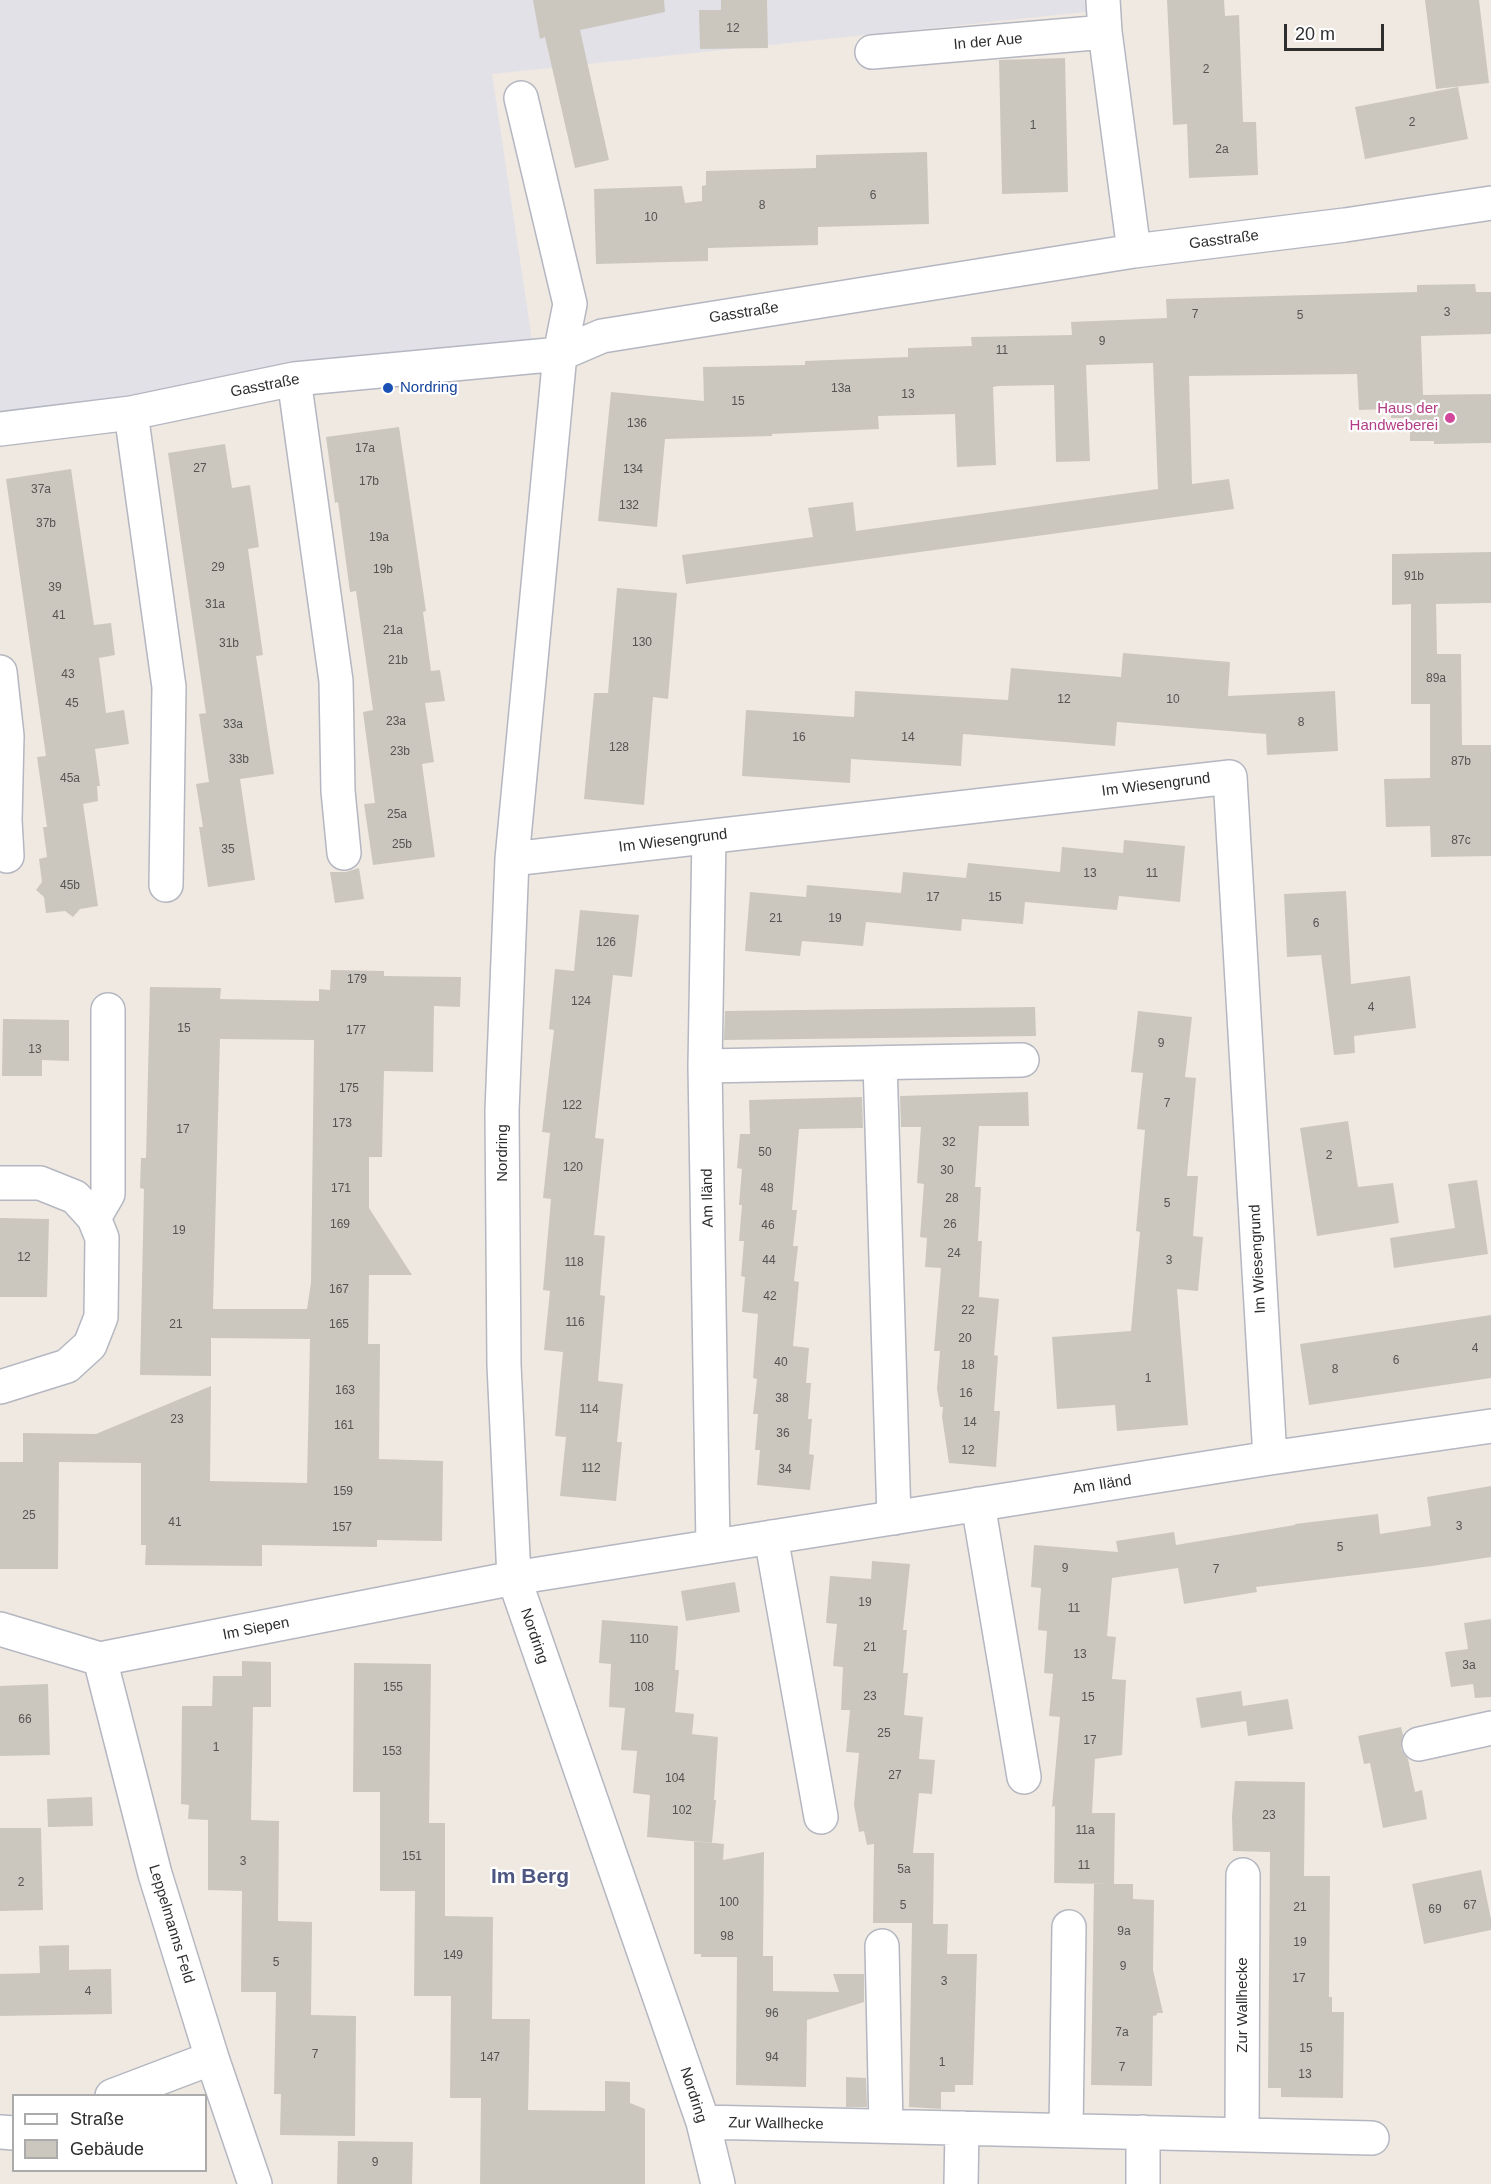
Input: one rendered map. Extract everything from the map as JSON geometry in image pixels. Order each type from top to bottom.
[{"type":"street","points":[[1103,0],[1105,32],[1134,251]]},
{"type":"street","name":"In der Aue","points":[[872,52],[1105,32]]},
{"type":"street","name":"Nordring","points":[[521,98],[570,304],[560,354],[512,860],[502,1111],[504,1365],[514,1578],[703,2122],[718,2184]]},
{"type":"street","name":"Gasstraße","points":[[0,429],[131,412],[294,379],[560,354],[602,336],[1134,251],[1345,225],[1491,203]]},
{"type":"street","points":[[294,379],[336,681],[338,791],[344,853]]},
{"type":"street","points":[[131,412],[169,687],[166,885]]},
{"type":"street","points":[[0,672],[8,736],[5,820],[7,856]]},
{"type":"street","name":"Im Wiesengrund","points":[[512,860],[1230,777],[1270,1458]]},
{"type":"street","name":"Am Iländ","points":[[709,837],[705,1066],[713,1546]]},
{"type":"street","points":[[94,1218],[108,1194],[108,1010]]},
{"type":"street","points":[[705,1066],[1022,1060]]},
{"type":"street","points":[[880,1063],[894,1518]]},
{"type":"street","points":[[0,1182],[40,1183],[75,1197],[94,1218],[102,1238],[101,1317],[90,1345],[67,1366],[0,1387]]},
{"type":"street","name":"Am Iländ","points":[[514,1578],[1270,1458],[1491,1426]]},
{"type":"street","points":[[978,1504],[1024,1777]]},
{"type":"street","points":[[771,1537],[821,1817]]},
{"type":"street","name":"Im Siepen","points":[[0,1629],[100,1659],[514,1578]]},
{"type":"street","name":"Leppelmanns Feld","points":[[100,1659],[155,1874],[212,2058],[255,2184]]},
{"type":"street","points":[[1419,1744],[1491,1728]]},
{"type":"street","name":"Zur Wallhecke","points":[[1242,2134],[1243,1875]]},
{"type":"street","points":[[1066,2130],[1069,1927]]},
{"type":"street","points":[[882,1947],[885,2126]]},
{"type":"street","points":[[117,2094],[212,2058]]},
{"type":"street","name":"Zur Wallhecke","points":[[703,2122],[1372,2138]]},
{"type":"street","points":[[962,2128],[962,2184]]},
{"type":"street","points":[[1143,2132],[1143,2184]]},
{"type":"shaded area","points":[[0,0],[1095,0],[1095,11],[492,74],[532,340],[0,437]]},
{"type":"building","points":[[533,0],[664,0],[665,12],[580,30],[609,160],[575,168],[545,37],[540,39]]},
{"type":"building","points":[[721,0],[767,0],[768,48],[700,49],[699,10],[721,10]]},
{"type":"building","points":[[1167,0],[1224,0],[1225,16],[1239,15],[1243,122],[1256,122],[1258,175],[1189,178],[1187,124],[1173,125]]},
{"type":"building","points":[[1425,0],[1479,0],[1489,83],[1436,89]]},
{"type":"building","points":[[1065,58],[1068,192],[1002,194],[999,60]]},
{"type":"building","points":[[1458,87],[1468,139],[1365,159],[1355,107]]},
{"type":"building","points":[[927,152],[929,224],[818,227],[818,245],[708,248],[708,261],[596,264],[594,189],[682,186],[685,203],[702,201],[702,186],[706,185],[706,171],[816,168],[816,155]]},
{"type":"building","points":[[1475,284],[1476,292],[1491,292],[1491,334],[1421,336],[1423,395],[1491,394],[1491,443],[1434,444],[1434,441],[1410,441],[1410,418],[1391,418],[1391,409],[1359,410],[1357,374],[1189,376],[1192,484],[1229,479],[1234,509],[686,584],[682,555],[813,537],[808,508],[853,502],[856,531],[1158,489],[1153,363],[1086,365],[1090,461],[1056,462],[1054,385],[998,386],[993,387],[996,465],[957,467],[955,414],[878,416],[879,429],[772,434],[772,436],[665,439],[657,527],[598,521],[611,392],[704,401],[703,367],[805,365],[805,361],[908,357],[908,348],[972,346],[971,337],[1072,335],[1071,322],[1167,318],[1166,299],[1417,292],[1417,285]]},
{"type":"building","points":[[399,427],[426,611],[423,612],[431,671],[440,670],[445,701],[425,703],[434,762],[422,764],[435,857],[373,865],[364,804],[375,803],[363,712],[373,710],[356,591],[350,592],[338,502],[335,503],[326,437]]},
{"type":"building","points":[[225,444],[232,488],[250,485],[259,547],[248,549],[263,655],[256,656],[274,774],[240,779],[255,880],[208,887],[199,827],[203,827],[196,784],[209,782],[199,714],[206,713],[168,453]]},
{"type":"building","points":[[71,469],[94,625],[111,623],[115,655],[99,658],[106,713],[124,710],[129,744],[95,749],[100,786],[97,786],[98,801],[83,804],[98,906],[80,909],[73,917],[65,911],[46,913],[44,897],[36,890],[42,882],[39,859],[47,857],[43,827],[47,827],[37,757],[46,756],[6,479]]},
{"type":"building","points":[[1491,552],[1491,603],[1436,604],[1437,654],[1461,654],[1462,745],[1491,745],[1491,856],[1431,857],[1430,826],[1386,827],[1384,779],[1430,778],[1430,704],[1411,704],[1411,604],[1392,605],[1392,554]]},
{"type":"building","points":[[617,588],[677,593],[668,699],[653,697],[644,805],[584,799],[594,693],[608,693]]},
{"type":"building","points":[[1123,653],[1230,662],[1228,696],[1335,691],[1338,751],[1267,755],[1266,734],[1117,722],[1115,746],[963,734],[961,766],[851,759],[850,783],[742,776],[746,710],[854,717],[855,691],[1008,700],[1011,668],[1121,677]]},
{"type":"building","points":[[1124,840],[1185,846],[1180,902],[1119,896],[1117,910],[1025,902],[1023,924],[962,919],[961,931],[866,922],[863,946],[802,941],[800,956],[745,951],[750,892],[806,897],[807,885],[901,893],[903,872],[966,878],[968,863],[1060,872],[1062,847],[1123,853]]},
{"type":"building","points":[[359,868],[364,899],[335,903],[330,872],[346,872]]},
{"type":"building","points":[[1346,891],[1351,984],[1410,976],[1416,1028],[1354,1036],[1355,1053],[1334,1055],[1321,955],[1287,957],[1284,894]]},
{"type":"building","points":[[580,910],[639,915],[632,977],[613,975],[595,1138],[604,1139],[594,1235],[605,1236],[600,1295],[605,1296],[598,1381],[623,1384],[617,1442],[622,1442],[616,1501],[560,1496],[566,1437],[555,1436],[563,1352],[544,1350],[550,1291],[543,1290],[551,1199],[543,1198],[550,1133],[542,1132],[554,1030],[549,1029],[555,969],[574,971]]},
{"type":"building","points":[[331,970],[384,971],[384,976],[461,977],[460,1007],[434,1006],[433,1072],[384,1071],[382,1157],[369,1157],[369,1208],[412,1275],[369,1275],[368,1344],[380,1344],[379,1459],[443,1461],[442,1541],[377,1540],[377,1547],[262,1545],[262,1566],[145,1565],[146,1545],[141,1545],[141,1463],[59,1462],[58,1569],[0,1569],[0,1462],[23,1462],[23,1433],[96,1434],[211,1386],[210,1481],[307,1483],[310,1339],[211,1338],[211,1376],[140,1375],[144,1189],[140,1188],[141,1158],[146,1158],[150,987],[221,988],[220,999],[319,1001],[319,989],[330,990]],"holes":[[[220,1039],[314,1040],[311,1283],[307,1309],[213,1309]]]},
{"type":"building","points":[[1035,1007],[1036,1036],[724,1040],[725,1011]]},
{"type":"building","points":[[1138,1011],[1192,1017],[1185,1077],[1196,1078],[1187,1176],[1198,1176],[1193,1236],[1203,1237],[1198,1291],[1177,1289],[1188,1425],[1117,1431],[1115,1405],[1057,1409],[1052,1337],[1131,1331],[1140,1232],[1136,1231],[1145,1130],[1137,1129],[1143,1073],[1131,1072]]},
{"type":"building","points":[[3,1019],[69,1020],[69,1061],[42,1060],[42,1076],[2,1076]]},
{"type":"building","points":[[1028,1092],[1029,1126],[979,1126],[975,1187],[981,1187],[978,1241],[982,1241],[979,1297],[999,1299],[994,1355],[998,1356],[994,1411],[1000,1411],[996,1467],[949,1463],[942,1417],[943,1407],[940,1407],[937,1389],[940,1351],[934,1351],[941,1268],[925,1267],[927,1238],[920,1237],[924,1184],[917,1183],[921,1127],[901,1127],[900,1096]]},
{"type":"building","points":[[862,1097],[863,1128],[799,1129],[792,1210],[797,1210],[793,1246],[798,1246],[794,1281],[799,1282],[793,1346],[809,1348],[806,1383],[811,1383],[808,1419],[812,1419],[809,1454],[814,1455],[810,1490],[757,1485],[760,1450],[755,1450],[758,1414],[753,1414],[757,1379],[753,1378],[758,1314],[742,1312],[745,1277],[741,1276],[744,1241],[739,1241],[742,1205],[739,1205],[742,1169],[737,1168],[740,1134],[750,1134],[749,1100]]},
{"type":"building","points":[[1348,1121],[1358,1187],[1393,1183],[1399,1223],[1317,1236],[1300,1128]]},
{"type":"building","points":[[1477,1180],[1488,1254],[1394,1268],[1390,1238],[1455,1228],[1448,1184]]},
{"type":"building","points":[[0,1218],[49,1219],[47,1297],[0,1297]]},
{"type":"building","points":[[1491,1315],[1491,1378],[1309,1405],[1300,1344]]},
{"type":"building","points":[[1491,1486],[1491,1557],[1256,1587],[1257,1592],[1184,1604],[1178,1568],[1112,1578],[1107,1636],[1116,1637],[1112,1679],[1126,1680],[1122,1755],[1095,1759],[1092,1813],[1115,1813],[1114,1884],[1133,1884],[1133,1899],[1154,1900],[1153,1970],[1163,2013],[1153,2016],[1152,2086],[1091,2085],[1094,1884],[1108,1884],[1054,1883],[1055,1806],[1052,1807],[1060,1717],[1049,1716],[1053,1674],[1044,1673],[1047,1631],[1038,1630],[1041,1588],[1031,1587],[1034,1545],[1118,1552],[1116,1541],[1174,1532],[1176,1545],[1295,1524],[1378,1514],[1380,1534],[1431,1526],[1427,1497]]},
{"type":"building","points":[[872,1561],[910,1564],[903,1630],[907,1630],[903,1673],[908,1673],[904,1715],[923,1717],[919,1759],[935,1760],[932,1794],[919,1793],[913,1853],[934,1853],[933,1924],[948,1924],[947,1954],[977,1954],[973,2085],[955,2085],[955,2092],[941,2092],[941,2109],[909,2107],[912,1923],[873,1923],[874,1844],[867,1845],[864,1831],[859,1832],[854,1805],[859,1753],[846,1752],[850,1710],[841,1710],[843,1667],[833,1666],[837,1624],[826,1623],[830,1576],[871,1579]]},
{"type":"building","points":[[735,1582],[740,1612],[686,1621],[681,1591]]},
{"type":"building","points":[[1491,1619],[1491,1697],[1475,1698],[1473,1684],[1451,1687],[1445,1652],[1468,1649],[1464,1623]]},
{"type":"building","points":[[602,1620],[678,1626],[675,1670],[679,1670],[675,1712],[694,1714],[692,1734],[718,1737],[712,1843],[647,1837],[650,1795],[633,1793],[637,1751],[621,1750],[625,1708],[609,1707],[611,1664],[599,1663]]},
{"type":"building","points":[[242,1661],[271,1662],[271,1707],[253,1707],[251,1820],[279,1821],[278,1921],[312,1922],[311,2015],[356,2016],[355,2136],[280,2135],[281,2094],[274,2094],[276,1992],[241,1992],[242,1891],[208,1890],[208,1820],[188,1819],[189,1805],[181,1804],[182,1706],[212,1706],[213,1676],[242,1676]]},
{"type":"building","points":[[354,1663],[431,1664],[429,1823],[445,1823],[445,1916],[493,1917],[492,2019],[530,2019],[528,2110],[605,2111],[605,2081],[630,2082],[630,2103],[645,2109],[645,2184],[480,2184],[481,2098],[450,2098],[451,1996],[414,1996],[415,1891],[380,1891],[380,1792],[353,1792]]},
{"type":"building","points":[[48,1684],[50,1755],[0,1756],[0,1686]]},
{"type":"building","points":[[1241,1691],[1243,1706],[1288,1699],[1293,1729],[1248,1736],[1246,1721],[1201,1728],[1196,1698]]},
{"type":"building","points":[[1401,1727],[1403,1735],[1401,1749],[1408,1759],[1415,1792],[1422,1790],[1427,1819],[1383,1828],[1370,1763],[1364,1764],[1358,1736]]},
{"type":"building","points":[[1235,1781],[1305,1782],[1304,1876],[1330,1876],[1329,1997],[1332,1997],[1332,2012],[1344,2012],[1343,2098],[1281,2097],[1281,2088],[1268,2088],[1270,1852],[1233,1851],[1232,1816]]},
{"type":"building","points":[[92,1797],[93,1826],[48,1827],[47,1799]]},
{"type":"building","points":[[0,1828],[41,1828],[43,1910],[0,1911]]},
{"type":"building","points":[[694,1841],[724,1844],[723,1860],[764,1852],[763,1956],[773,1956],[773,1991],[839,1992],[833,1974],[864,1974],[864,2002],[807,2020],[806,2087],[736,2085],[737,1957],[701,1957],[701,1954],[694,1954]]},
{"type":"building","points":[[1481,1870],[1491,1919],[1491,1930],[1424,1944],[1412,1884]]},
{"type":"building","points":[[69,1945],[69,1970],[111,1969],[112,2014],[0,2016],[0,1974],[40,1973],[39,1946]]},
{"type":"building","points":[[846,2077],[866,2078],[867,2107],[846,2107]]},
{"type":"building","points":[[338,2141],[413,2142],[412,2184],[337,2184]]},
{"type":"place","name":"Nordring","points":[[388,388]]},
{"type":"place","name":"Haus der Handweberei","points":[[1450,418]]},
{"type":"district","name":"Im Berg","points":[[530,1877]]}]
